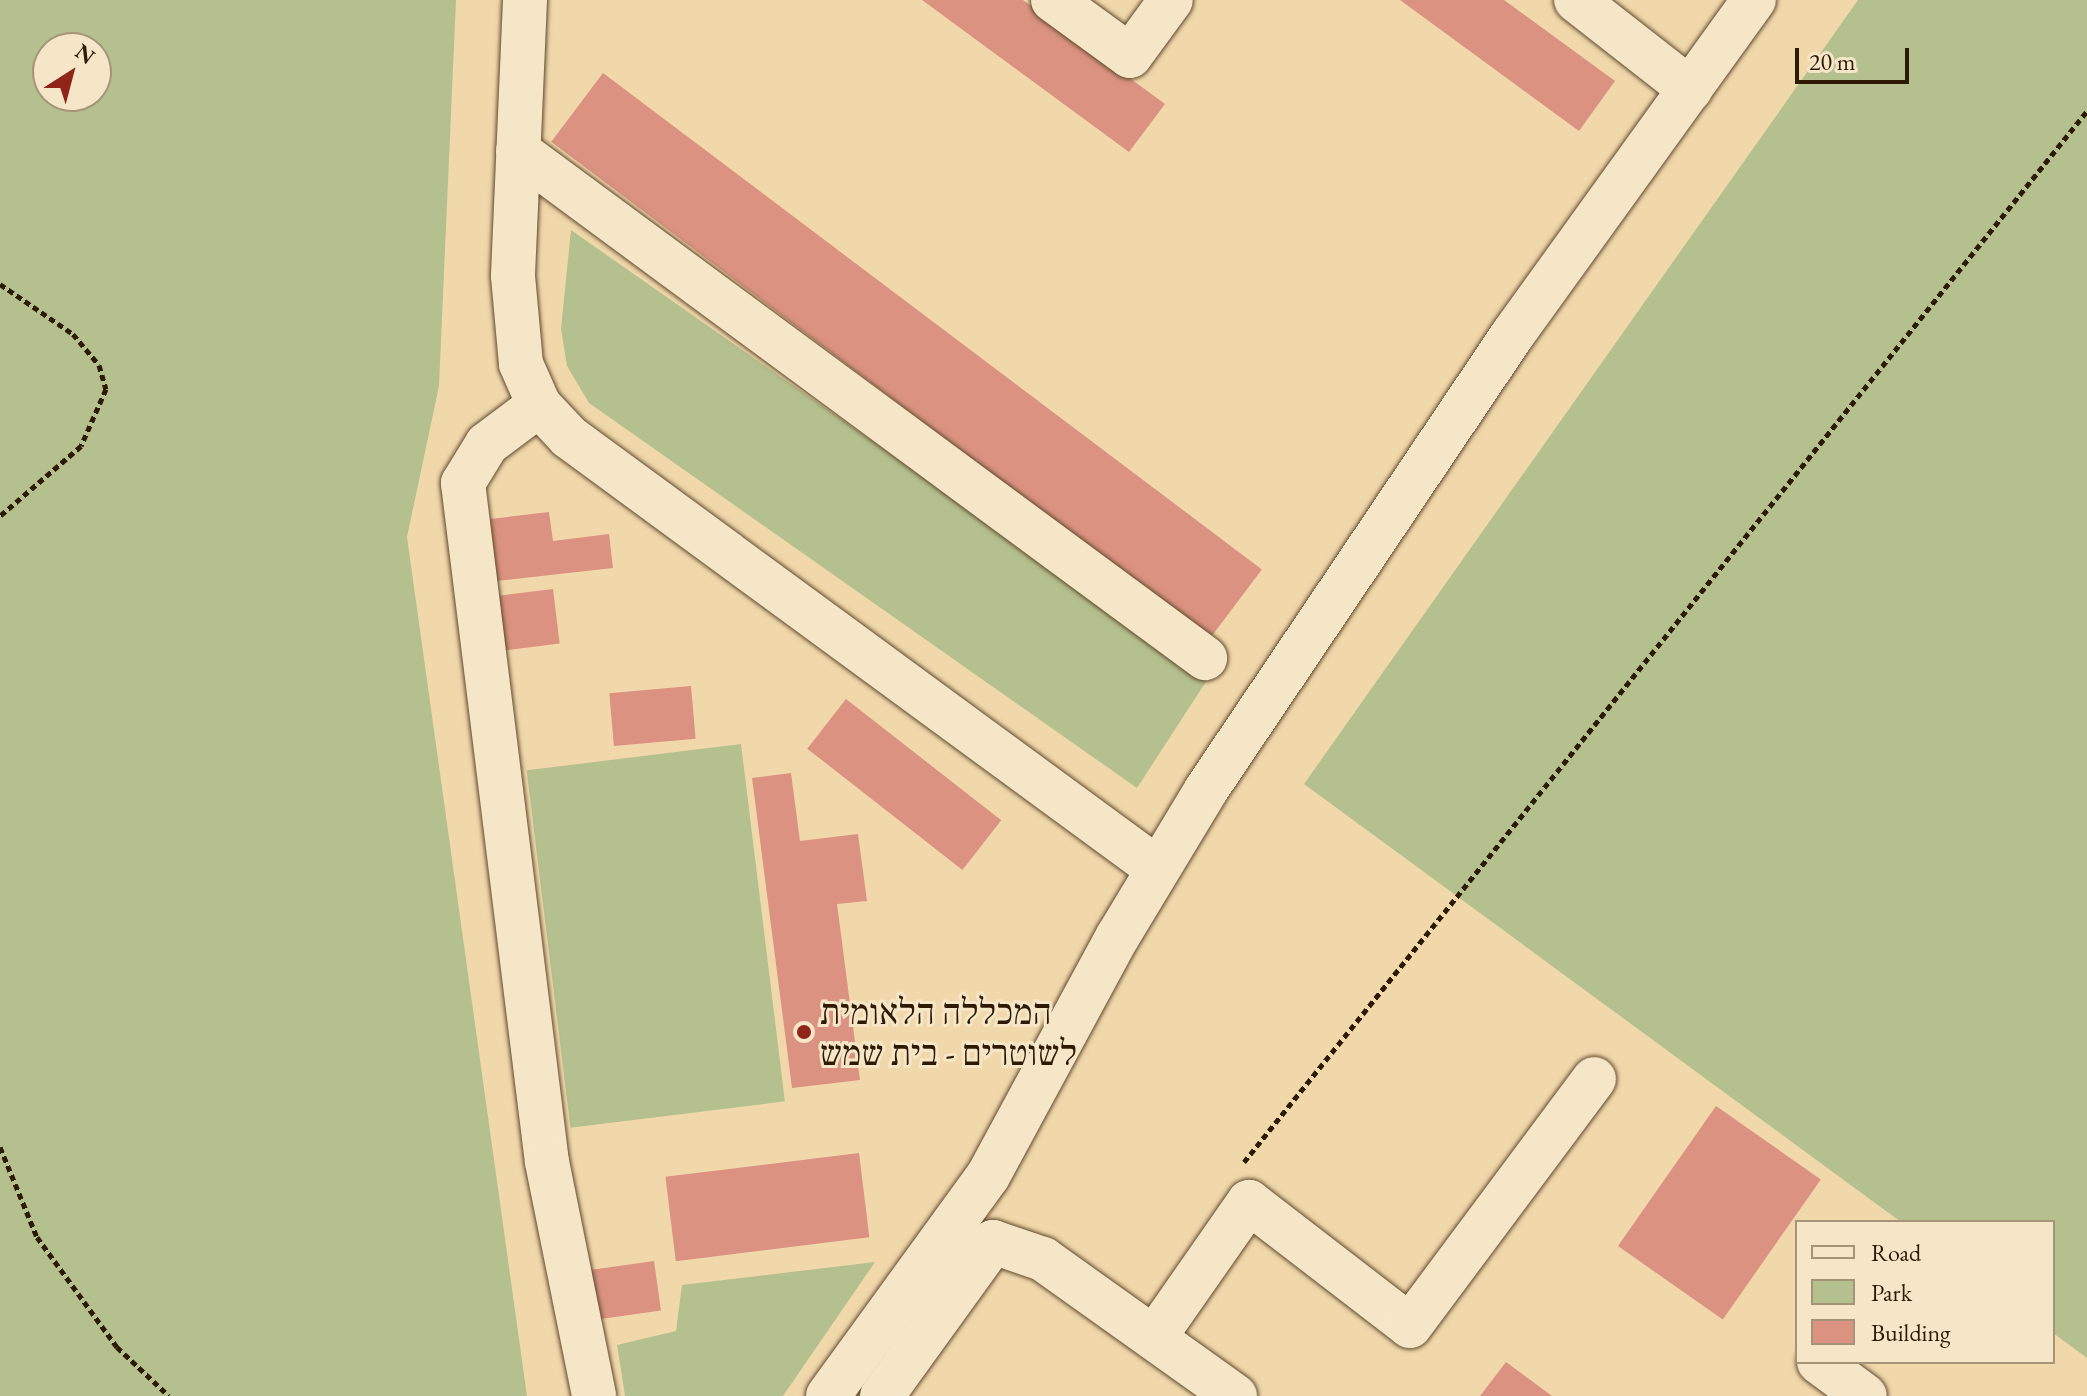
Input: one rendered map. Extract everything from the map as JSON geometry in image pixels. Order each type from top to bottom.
[{"type":"street","points":[[525,0],[513,276],[521,364],[539,405],[569,437],[1158,869]]},
{"type":"street","points":[[1053,0],[1130,56],[1171,0]]},
{"type":"street","points":[[1576,0],[1690,89]]},
{"type":"street","points":[[828,1396],[988,1176],[1158,869],[1206,790],[1513,334],[1754,0]]},
{"type":"street","points":[[518,151],[1205,658]]},
{"type":"street","points":[[539,405],[487,444],[463,483],[547,1162],[594,1396]]},
{"type":"street","points":[[1154,1338],[1249,1202],[1410,1326],[1594,1079]]},
{"type":"street","points":[[882,1396],[993,1242],[1043,1259],[1235,1396]]},
{"type":"street","points":[[1822,1364],[1865,1396]]},
{"type":"path","points":[[1239,1167],[2087,111]]},
{"type":"path","points":[[0,284],[73,334],[99,365],[106,389],[81,446],[0,516]]},
{"type":"path","points":[[0,1147],[37,1237],[117,1347],[169,1396]]},
{"type":"green space","points":[[0,0],[456,0],[439,386],[407,537],[527,1396],[0,1396]]},
{"type":"green space","points":[[1858,0],[2087,0],[2087,1358],[2055,1334],[2055,1220],[1898,1220],[1304,784]]},
{"type":"green space","points":[[571,230],[1209,677],[1137,788],[589,403],[567,366],[561,329]]},
{"type":"green space","points":[[741,744],[785,1101],[570,1128],[527,770]]},
{"type":"green space","points":[[875,1262],[783,1396],[625,1396],[617,1345],[676,1331],[682,1285]]},
{"type":"building","points":[[922,0],[1023,0],[1165,104],[1129,152]]},
{"type":"building","points":[[1400,0],[1504,0],[1615,81],[1579,131]]},
{"type":"building","points":[[603,73],[1262,569],[1210,638],[551,142]]},
{"type":"building","points":[[549,512],[553,541],[609,534],[613,568],[497,581],[490,519]]},
{"type":"building","points":[[553,589],[560,644],[501,651],[494,596]]},
{"type":"building","points":[[691,686],[696,739],[614,746],[609,693]]},
{"type":"building","points":[[846,699],[1001,820],[962,870],[807,749]]},
{"type":"building","points":[[791,773],[800,841],[858,834],[867,901],[837,904],[860,1080],[792,1088],[752,778]]},
{"type":"building","points":[[1716,1106],[1821,1179],[1723,1319],[1618,1246]]},
{"type":"building","points":[[859,1153],[869,1237],[676,1261],[665,1177]]},
{"type":"building","points":[[654,1261],[661,1311],[594,1320],[587,1270]]},
{"type":"building","points":[[1506,1362],[1552,1396],[1480,1396]]},
{"type":"place","name":"המכללה הלאומית לשוטרים - בית שמש","points":[[804,1032]]}]
